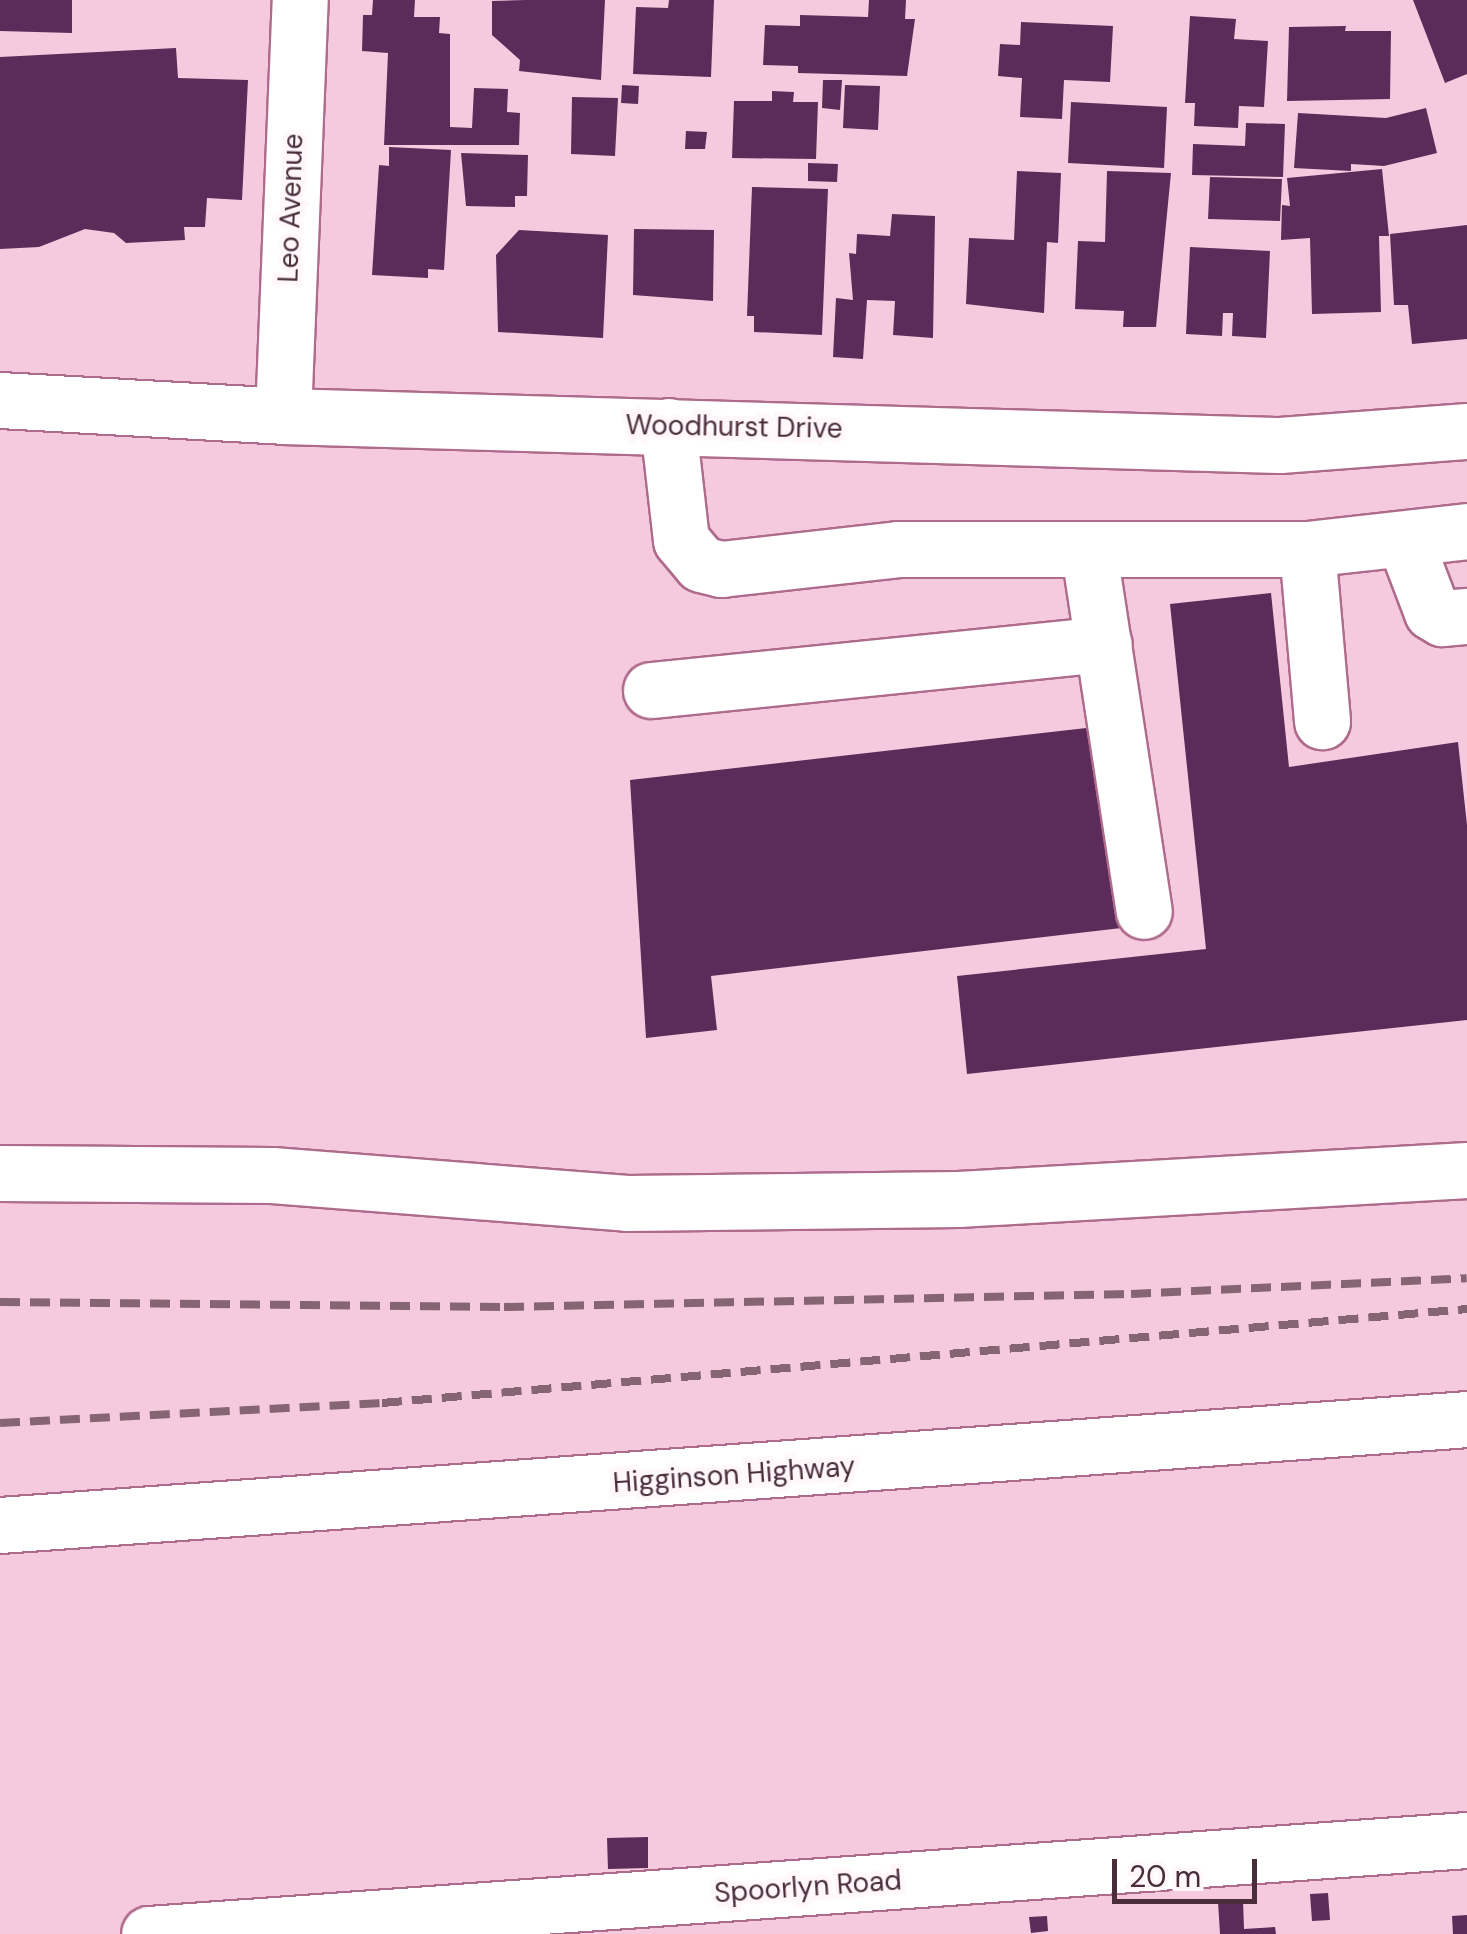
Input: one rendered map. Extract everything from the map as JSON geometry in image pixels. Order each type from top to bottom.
[{"type":"main road","name":"Leo Avenue","points":[[283,416],[300,0]]},
{"type":"main road","name":"Woodhurst Drive","points":[[0,400],[283,416],[1280,445],[1467,431]]},
{"type":"main road","points":[[668,426],[677,527],[701,564],[769,567],[898,549],[1089,554],[1307,548],[1467,531]]},
{"type":"main road","points":[[1404,540],[1432,612],[1442,618],[1467,616]]},
{"type":"main road","points":[[1307,548],[1322,720]]},
{"type":"main road","points":[[1089,554],[1144,911]]},
{"type":"main road","points":[[651,690],[1104,644]]},
{"type":"main road","points":[[0,1143],[272,1175],[628,1202],[958,1199],[1467,1170]]},
{"type":"main road","points":[[0,1172],[272,1175]]},
{"type":"main road","name":"Higginson Highway","points":[[0,1525],[1467,1419]]},
{"type":"main road","name":"Spoorlyn Road","points":[[150,1934],[1467,1840]]},
{"type":"building","points":[[0,0],[72,0],[72,33],[0,31]]},
{"type":"building","points":[[373,0],[415,0],[414,17],[440,17],[439,33],[450,34],[450,127],[472,128],[474,88],[508,89],[507,112],[520,113],[519,145],[384,145],[388,53],[362,51],[363,15],[372,15]]},
{"type":"building","points":[[605,0],[601,80],[519,71],[520,60],[492,35],[492,1]]},
{"type":"building","points":[[669,0],[714,0],[711,77],[633,74],[636,7],[668,8]]},
{"type":"building","points":[[869,0],[906,0],[905,19],[915,19],[907,76],[798,73],[798,66],[763,65],[765,25],[800,26],[800,15],[868,17]]},
{"type":"building","points":[[1413,0],[1467,0],[1467,74],[1445,83]]},
{"type":"building","points":[[1190,16],[1236,19],[1234,39],[1268,41],[1264,107],[1239,106],[1238,128],[1194,126],[1195,103],[1185,103]]},
{"type":"building","points":[[1021,22],[1113,26],[1110,82],[1064,80],[1062,119],[1020,117],[1022,78],[998,76],[1000,44],[1020,45]]},
{"type":"building","points":[[1346,26],[1345,31],[1391,31],[1390,99],[1287,101],[1289,27]]},
{"type":"building","points":[[176,48],[178,78],[248,80],[242,200],[207,198],[205,227],[184,227],[185,240],[126,243],[114,233],[85,229],[39,247],[0,249],[0,57]]},
{"type":"building","points":[[823,80],[842,80],[840,110],[822,108]]},
{"type":"building","points":[[622,85],[639,86],[638,104],[621,103]]},
{"type":"building","points":[[845,85],[880,86],[878,130],[843,128]]},
{"type":"building","points":[[772,91],[794,92],[793,102],[818,102],[816,159],[732,158],[734,101],[772,101]]},
{"type":"building","points":[[572,97],[618,98],[615,156],[571,154]]},
{"type":"building","points":[[1071,102],[1167,107],[1164,168],[1068,163]]},
{"type":"building","points":[[1426,108],[1437,153],[1384,166],[1351,164],[1351,171],[1294,168],[1298,113],[1386,118]]},
{"type":"building","points":[[1246,123],[1285,124],[1283,177],[1192,175],[1193,144],[1245,146]]},
{"type":"building","points":[[686,131],[707,132],[705,149],[685,149]]},
{"type":"building","points":[[389,147],[451,150],[444,270],[428,269],[428,278],[372,275],[379,165],[389,166]]},
{"type":"building","points":[[461,153],[528,155],[527,196],[515,196],[515,207],[466,206]]},
{"type":"building","points":[[808,163],[838,164],[837,182],[808,181]]},
{"type":"building","points":[[1382,169],[1389,236],[1379,236],[1381,312],[1312,314],[1310,238],[1281,240],[1282,205],[1290,206],[1287,178]]},
{"type":"building","points":[[1017,171],[1061,173],[1058,243],[1047,242],[1044,313],[966,304],[969,238],[1014,240]]},
{"type":"building","points":[[1107,171],[1171,173],[1156,327],[1123,327],[1124,311],[1075,309],[1078,241],[1105,242]]},
{"type":"building","points":[[1210,177],[1282,179],[1280,221],[1208,219]]},
{"type":"building","points":[[752,187],[828,189],[822,335],[754,332],[754,316],[747,316]]},
{"type":"building","points":[[892,214],[935,216],[933,338],[893,335],[895,301],[867,300],[863,359],[833,357],[836,298],[853,300],[849,253],[856,254],[857,234],[890,236]]},
{"type":"building","points":[[1467,225],[1467,339],[1412,344],[1408,305],[1394,305],[1390,234]]},
{"type":"building","points":[[634,229],[714,230],[713,301],[633,295]]},
{"type":"building","points":[[519,230],[608,235],[603,338],[498,332],[496,255]]},
{"type":"building","points":[[1190,247],[1270,251],[1266,338],[1232,336],[1233,313],[1223,313],[1222,336],[1186,334]]},
{"type":"building","points":[[1271,593],[1289,767],[1458,742],[1467,825],[1467,1020],[967,1074],[957,976],[1206,949],[1170,604]]},
{"type":"building","points":[[1104,726],[1130,927],[711,976],[717,1030],[646,1038],[630,780]]},
{"type":"building","points":[[648,1837],[648,1868],[608,1869],[607,1838]]},
{"type":"building","points":[[1328,1893],[1330,1920],[1312,1921],[1310,1894]]},
{"type":"building","points":[[1243,1900],[1244,1929],[1275,1927],[1276,1934],[1220,1934],[1218,1902]]},
{"type":"building","points":[[1467,1915],[1467,1934],[1453,1934],[1452,1916]]},
{"type":"building","points":[[1047,1916],[1048,1931],[1031,1933],[1029,1917]]},
{"type":"railway","points":[[0,1302],[504,1307],[1131,1294],[1467,1278]]},
{"type":"railway","points":[[0,1423],[382,1403],[1467,1309]]}]
